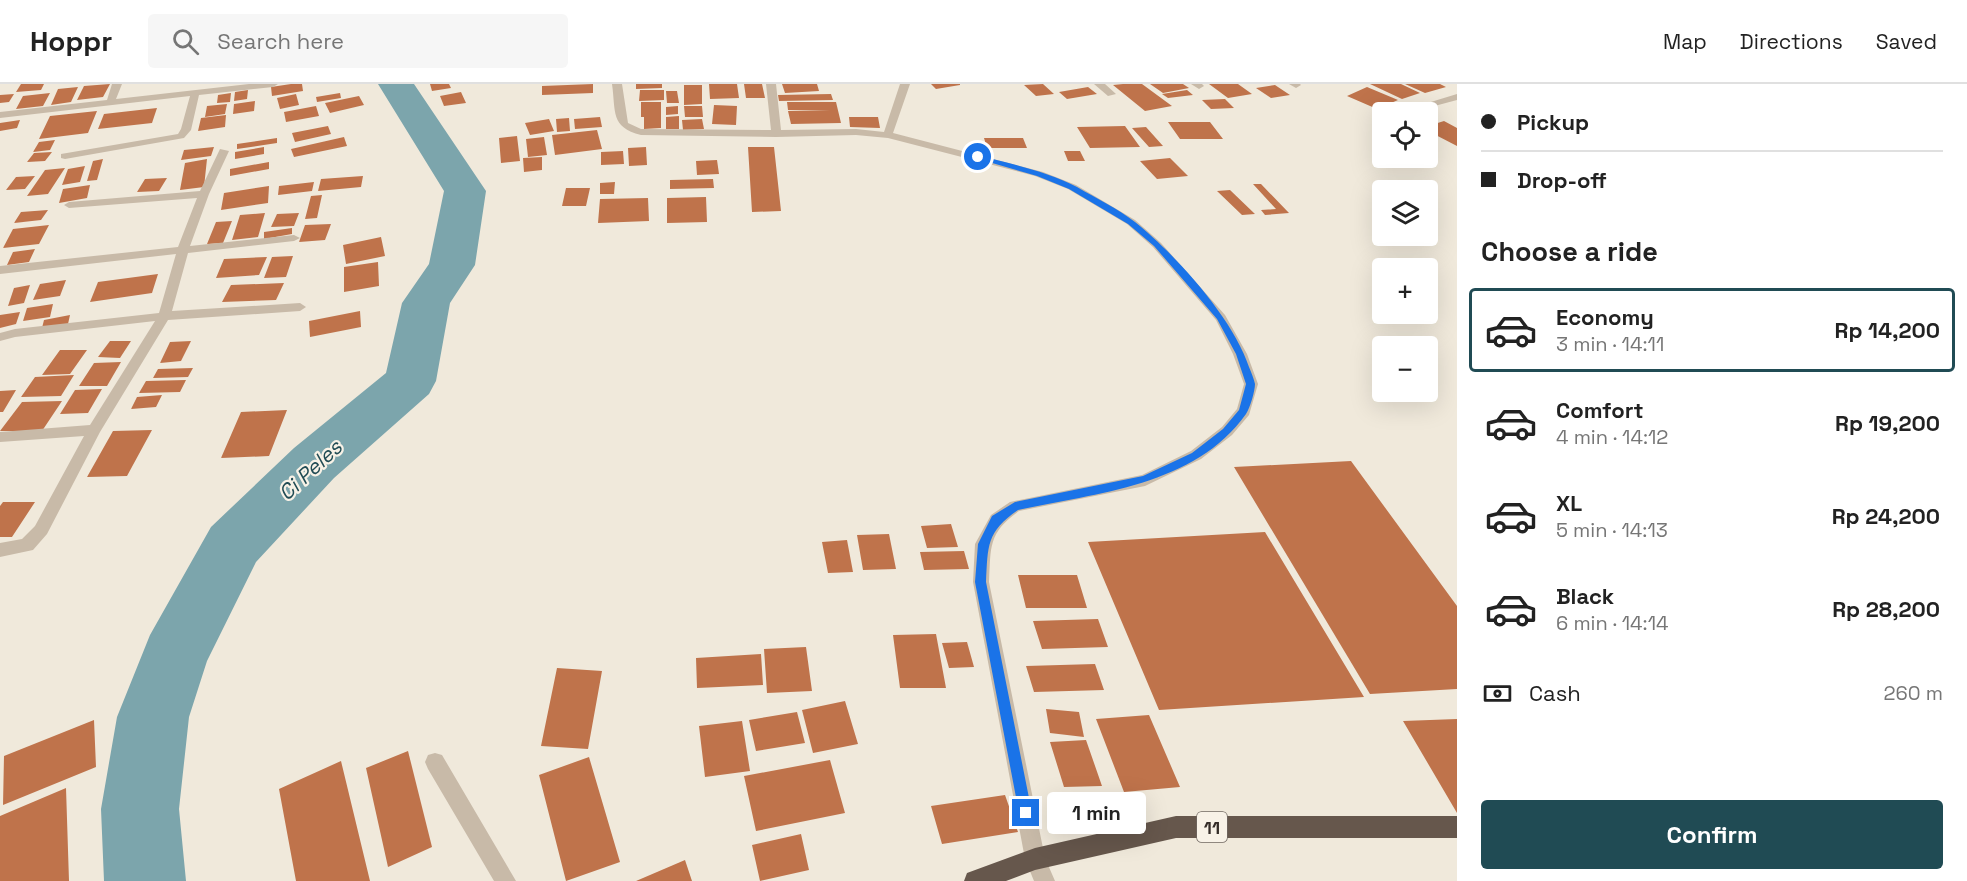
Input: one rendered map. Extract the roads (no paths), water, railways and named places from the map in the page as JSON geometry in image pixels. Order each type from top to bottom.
[{"type":"highway","name":"11","points":[[975,881],[1035,859],[1176,827],[1457,827]]},
{"type":"street","points":[[111,101],[117,84]]},
{"type":"street","points":[[0,115],[273,84]]},
{"type":"street","points":[[617,84],[623,124],[629,129],[640,132],[776,134],[856,132],[888,135],[1039,174],[1072,187],[1131,222],[1157,245],[1221,318],[1240,354],[1251,384],[1244,411],[1227,431],[1196,455],[1145,480],[1015,506],[996,519],[983,544],[981,582],[1035,859],[1045,881]]},
{"type":"street","points":[[771,84],[776,134]]},
{"type":"street","points":[[888,135],[904,84]]},
{"type":"street","points":[[1099,84],[1111,94]]},
{"type":"street","points":[[65,156],[181,136],[186,130],[195,93]]},
{"type":"street","points":[[1438,102],[1457,97]]},
{"type":"street","points":[[0,550],[27,545],[41,530],[94,430],[164,316],[182,252],[224,151]]},
{"type":"street","points":[[69,205],[204,195]]},
{"type":"street","points":[[0,270],[294,238]]},
{"type":"street","points":[[0,337],[15,333],[164,316],[300,307]]},
{"type":"street","points":[[0,436],[94,430]]},
{"type":"street","points":[[435,762],[506,881]]},
{"type":"waterway","name":"Ci Peles","points":[[145,881],[140,809],[153,717],[174,657],[233,545],[314,463],[410,381],[426,303],[452,265],[465,191],[396,84]]}]
